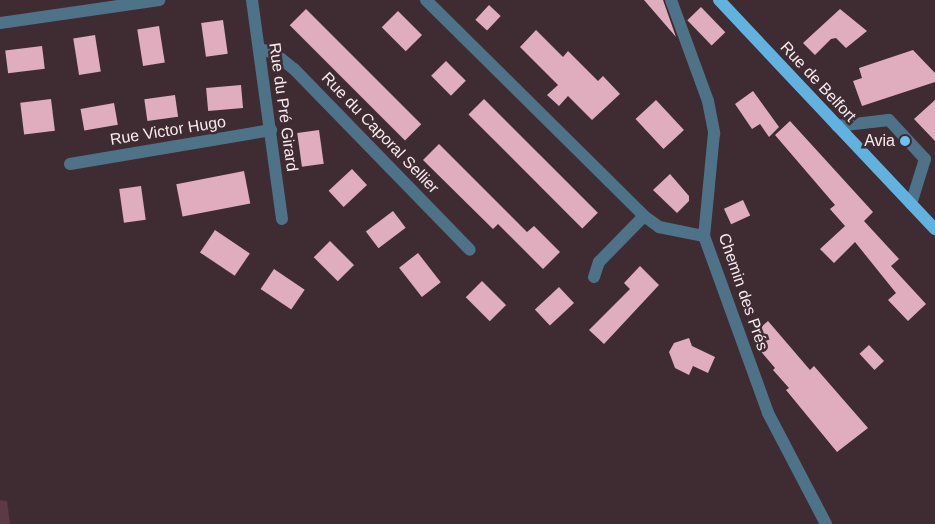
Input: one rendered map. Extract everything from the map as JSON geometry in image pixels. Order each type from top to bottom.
[{"type":"main road","name":"Rue de Belfort","points":[[719,0],[935,229]]},
{"type":"street","points":[[0,23],[158,0]]},
{"type":"street","name":"Rue du Pré Girard","points":[[252,0],[282,219]]},
{"type":"street","points":[[426,0],[644,216],[659,227],[704,236]]},
{"type":"street","name":"Chemin des Prés","points":[[671,0],[708,101],[714,133],[704,236],[768,413],[826,524]]},
{"type":"street","name":"Rue du Caporal Sellier","points":[[260,49],[274,53],[294,69],[470,250]]},
{"type":"street","points":[[837,126],[889,120],[925,159],[911,204]]},
{"type":"street","name":"Rue Victor Hugo","points":[[70,164],[270,130]]},
{"type":"street","points":[[594,277],[599,262],[644,216]]},
{"type":"shaded area","points":[[0,500],[7,501],[10,524],[0,524]]},
{"type":"building","points":[[644,0],[663,0],[676,37]]},
{"type":"building","points":[[489,5],[501,16],[487,31],[475,20]]},
{"type":"building","points":[[701,7],[725,32],[712,45],[687,20]]},
{"type":"building","points":[[306,9],[421,124],[405,141],[290,25]]},
{"type":"building","points":[[840,9],[867,31],[846,48],[836,38],[831,39],[815,55],[803,43]]},
{"type":"building","points":[[398,11],[422,35],[406,51],[382,27]]},
{"type":"building","points":[[223,20],[228,54],[206,57],[201,23]]},
{"type":"building","points":[[159,26],[165,63],[143,66],[137,29]]},
{"type":"building","points":[[536,30],[563,57],[568,51],[598,81],[603,76],[620,94],[592,120],[568,96],[559,106],[547,95],[558,85],[520,47]]},
{"type":"building","points":[[95,35],[101,72],[79,75],[73,38]]},
{"type":"building","points":[[42,46],[45,69],[8,73],[5,51]]},
{"type":"building","points":[[913,50],[935,73],[935,82],[862,106],[853,81],[862,78],[859,68]]},
{"type":"building","points":[[446,61],[466,81],[451,96],[431,76]]},
{"type":"building","points":[[241,85],[243,108],[208,111],[206,88]]},
{"type":"building","points":[[753,91],[779,127],[769,137],[760,124],[752,129],[735,104]]},
{"type":"building","points":[[175,95],[178,117],[147,121],[144,99]]},
{"type":"building","points":[[51,99],[55,131],[24,135],[20,103]]},
{"type":"building","points":[[484,99],[598,213],[582,228],[468,115]]},
{"type":"building","points":[[656,100],[684,130],[663,149],[636,119]]},
{"type":"building","points":[[935,100],[935,141],[914,119]]},
{"type":"building","points":[[114,103],[118,125],[84,131],[81,109]]},
{"type":"building","points":[[790,121],[873,212],[864,221],[899,259],[891,266],[926,304],[908,321],[888,300],[896,293],[855,242],[834,263],[820,249],[845,226],[830,209],[835,205],[775,135]]},
{"type":"building","points":[[319,130],[324,164],[302,167],[297,133]]},
{"type":"building","points":[[439,144],[527,232],[534,226],[560,252],[543,269],[498,224],[493,229],[423,160]]},
{"type":"building","points":[[352,169],[367,185],[344,207],[329,191]]},
{"type":"building","points":[[244,171],[250,203],[183,217],[176,184]]},
{"type":"building","points":[[670,174],[689,196],[689,201],[677,213],[653,190]]},
{"type":"building","points":[[141,186],[146,220],[124,223],[119,189]]},
{"type":"building","points":[[743,200],[750,215],[731,224],[724,209]]},
{"type":"building","points":[[393,211],[406,228],[378,248],[366,231]]},
{"type":"building","points":[[215,230],[250,253],[235,276],[200,252]]},
{"type":"building","points":[[330,241],[354,265],[338,281],[314,257]]},
{"type":"building","points":[[418,253],[441,282],[422,297],[399,268]]},
{"type":"building","points":[[640,266],[659,285],[604,344],[589,330],[630,289],[624,283]]},
{"type":"building","points":[[274,269],[305,290],[291,310],[261,289]]},
{"type":"building","points":[[482,281],[506,305],[490,321],[466,297]]},
{"type":"building","points":[[559,287],[574,303],[550,326],[535,310]]},
{"type":"building","points":[[768,321],[810,370],[814,366],[868,428],[837,452],[786,390],[789,388],[773,370],[775,368],[753,342],[756,339],[753,334]]},
{"type":"building","points":[[689,338],[692,346],[715,357],[708,373],[693,366],[689,375],[675,368],[669,352],[674,343]]},
{"type":"building","points":[[869,345],[884,361],[874,370],[859,354]]},
{"type":"place","name":"Avia","points":[[905,141]]}]
